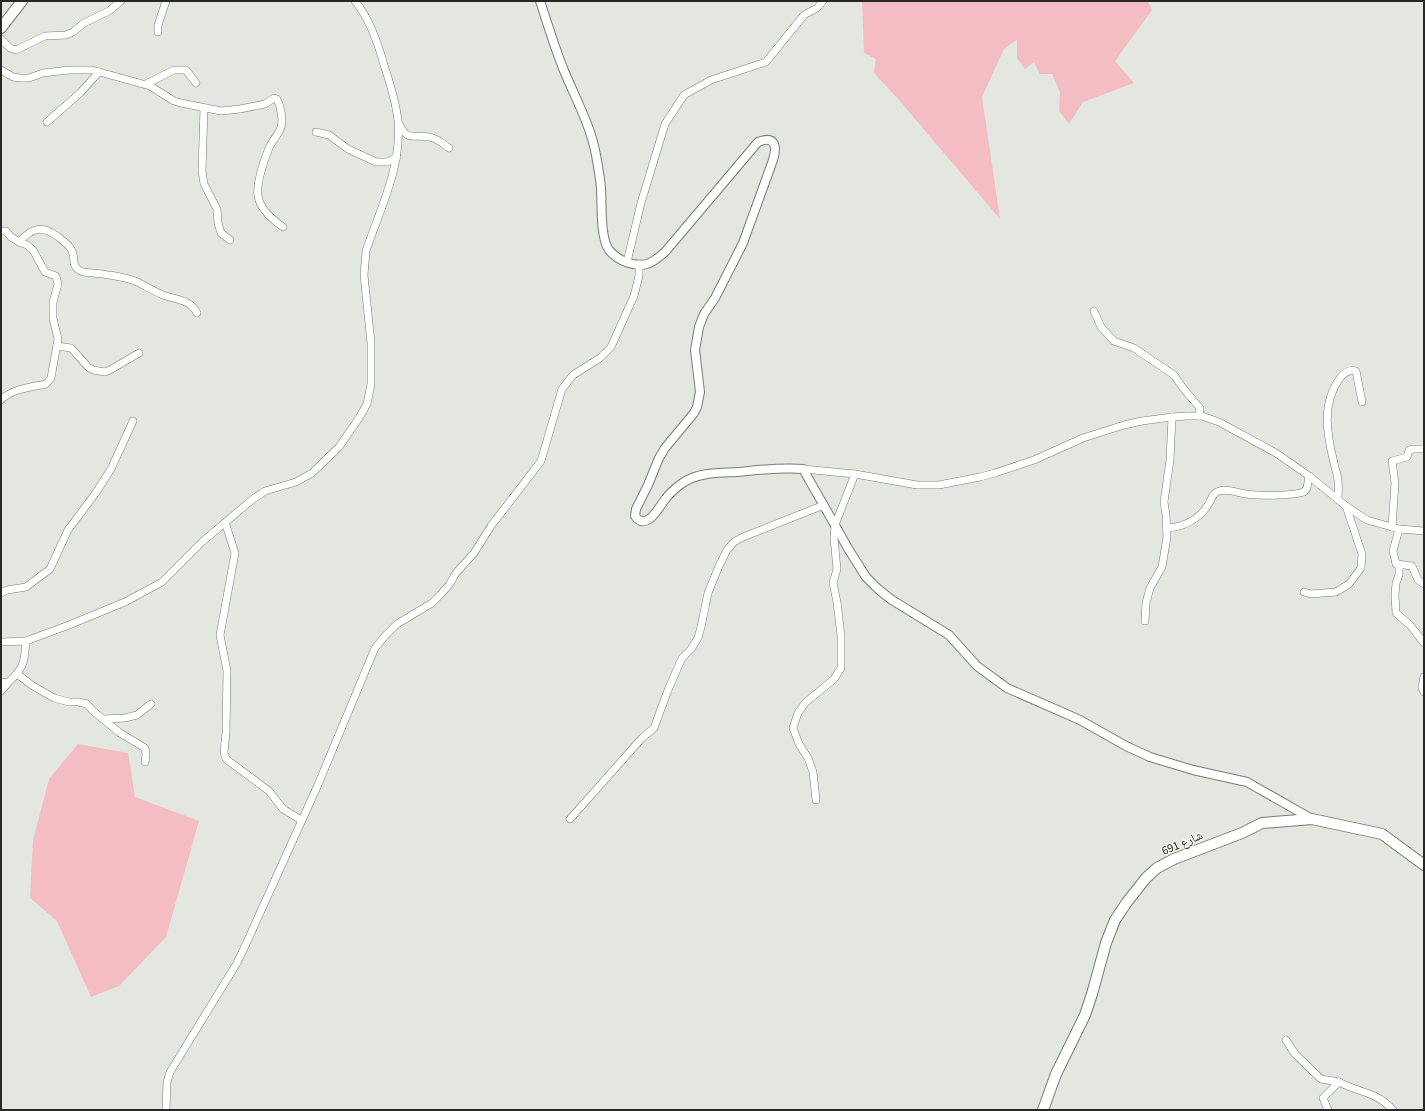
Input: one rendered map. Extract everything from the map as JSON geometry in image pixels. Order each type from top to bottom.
[{"type":"main road","points":[[1,28],[22,1]]},
{"type":"main road","name":"شارع 691","points":[[1043,1110],[1056,1074],[1085,1015],[1106,943],[1115,920],[1146,878],[1158,868],[1174,859],[1242,833],[1262,823],[1312,819],[1382,834],[1424,865]]},
{"type":"street","points":[[1,39],[10,48],[16,50],[41,38],[66,35],[73,32],[84,23],[109,11],[121,1]]},
{"type":"street","points":[[158,32],[158,25],[166,1]]},
{"type":"street","points":[[1,642],[26,641],[125,602],[162,582],[202,542],[265,491],[296,482],[312,473],[339,447],[367,404],[371,384],[372,364],[364,275],[364,259],[387,192],[397,157],[398,122],[395,101],[381,54],[365,15],[355,1]]},
{"type":"street","points":[[540,1],[564,71],[587,125],[596,152],[601,187],[604,241],[614,255],[621,260],[639,264],[648,264],[665,252],[758,142],[768,140],[773,142],[776,146],[776,151],[750,227],[715,298],[704,314],[699,327],[695,350],[700,392],[698,407],[659,458],[636,509],[636,516],[640,520],[647,521],[652,517],[666,498],[676,488],[696,477],[708,474],[785,467],[855,474],[917,485],[928,486],[946,484],[995,473],[1034,460],[1083,438],[1118,427],[1142,421],[1172,417],[1199,416],[1210,418],[1219,422],[1276,453],[1367,520],[1396,528],[1424,531]]},
{"type":"street","points":[[627,262],[641,203],[664,124],[684,95],[711,80],[766,62],[804,15],[817,8],[823,1]]},
{"type":"street","points":[[1,70],[13,77],[20,78],[69,70],[92,70],[146,84],[159,90],[174,101],[190,106],[230,111],[265,104],[274,98],[278,99],[282,124],[281,129],[269,148],[260,175],[258,197],[262,206],[269,215],[283,227]]},
{"type":"street","points":[[146,84],[174,70],[186,70],[196,83]]},
{"type":"street","points":[[47,122],[80,93],[99,72]]},
{"type":"street","points":[[204,108],[202,171],[204,184],[217,209],[218,223],[221,234],[230,240]]},
{"type":"street","points":[[398,122],[407,135],[415,137],[428,136],[435,138],[448,148]]},
{"type":"street","points":[[316,132],[329,135],[348,149],[376,162],[388,162],[397,157]]},
{"type":"street","points":[[19,242],[27,234],[34,230],[43,229],[58,237],[71,250],[74,263],[78,270],[136,281],[164,295],[189,303],[197,313]]},
{"type":"street","points":[[1,231],[6,231],[11,237],[27,245],[33,250],[46,272],[56,276],[58,281],[53,302],[53,318],[58,339],[51,378],[46,384],[13,392],[1,400]]},
{"type":"street","points":[[166,1110],[167,1082],[170,1072],[237,963],[317,787],[375,648],[397,624],[432,603],[439,596],[456,573],[474,553],[491,526],[541,461],[562,389],[573,375],[600,358],[611,347],[634,296],[639,276],[639,264]]},
{"type":"street","points":[[1094,311],[1101,328],[1114,341],[1134,348],[1174,375],[1200,408],[1199,416]]},
{"type":"street","points":[[57,346],[71,348],[88,367],[105,372],[139,353]]},
{"type":"street","points":[[1338,500],[1338,481],[1329,436],[1327,411],[1335,387],[1343,374],[1348,371],[1356,371],[1362,402]]},
{"type":"street","points":[[1145,621],[1146,603],[1150,588],[1162,567],[1167,537],[1164,502],[1170,460],[1172,417]]},
{"type":"street","points":[[1,592],[26,587],[50,569],[68,530],[95,494],[111,469],[133,421]]},
{"type":"street","points":[[1424,450],[1409,450],[1407,457],[1392,461],[1395,484],[1396,528],[1393,551],[1396,564],[1412,566],[1418,580],[1424,584]]},
{"type":"street","points":[[803,469],[866,577],[878,589],[906,609],[949,635],[977,666],[1008,688],[1080,720],[1126,746],[1150,757],[1193,770],[1247,782],[1312,819]]},
{"type":"street","points":[[816,800],[813,772],[808,758],[798,744],[793,728],[798,712],[806,703],[834,680],[841,668],[841,636],[833,583],[837,569],[834,538],[835,525],[855,474]]},
{"type":"street","points":[[1167,528],[1188,523],[1209,504],[1211,497],[1218,491],[1224,490],[1248,495],[1296,495],[1304,492],[1309,476]]},
{"type":"street","points":[[570,819],[642,738],[654,728],[682,658],[691,649],[698,638],[708,593],[727,550],[734,542],[743,537],[824,505]]},
{"type":"street","points":[[1304,592],[1311,594],[1336,592],[1349,584],[1361,568],[1362,554],[1346,506]]},
{"type":"street","points":[[225,522],[235,553],[220,635],[227,671],[226,733],[224,752],[226,759],[269,791],[283,809],[301,820]]},
{"type":"street","points":[[1399,564],[1399,575],[1396,583],[1395,595],[1396,614],[1410,625],[1424,643]]},
{"type":"street","points":[[1,691],[5,682],[17,674],[24,664],[26,641]]},
{"type":"street","points":[[17,674],[32,686],[54,698],[69,702],[84,703],[120,733],[145,748],[145,762]]},
{"type":"street","points":[[1424,677],[1422,688],[1424,692]]},
{"type":"street","points":[[103,719],[125,718],[137,715],[151,704]]},
{"type":"street","points":[[1286,1040],[1295,1054],[1321,1079],[1339,1082],[1347,1087],[1376,1096],[1393,1110]]},
{"type":"street","points":[[1328,1110],[1323,1098],[1339,1082]]},
{"type":"shaded area","points":[[862,1],[1148,1],[1152,10],[1115,61],[1134,83],[1083,102],[1069,124],[1059,111],[1060,92],[1052,74],[1040,74],[1034,62],[1025,69],[1017,58],[1017,40],[1004,49],[982,97],[1000,219],[874,73],[876,59],[864,53]]},
{"type":"shaded area","points":[[78,744],[128,753],[135,797],[199,821],[166,937],[119,986],[91,997],[57,921],[30,898],[33,840],[49,779]]}]
